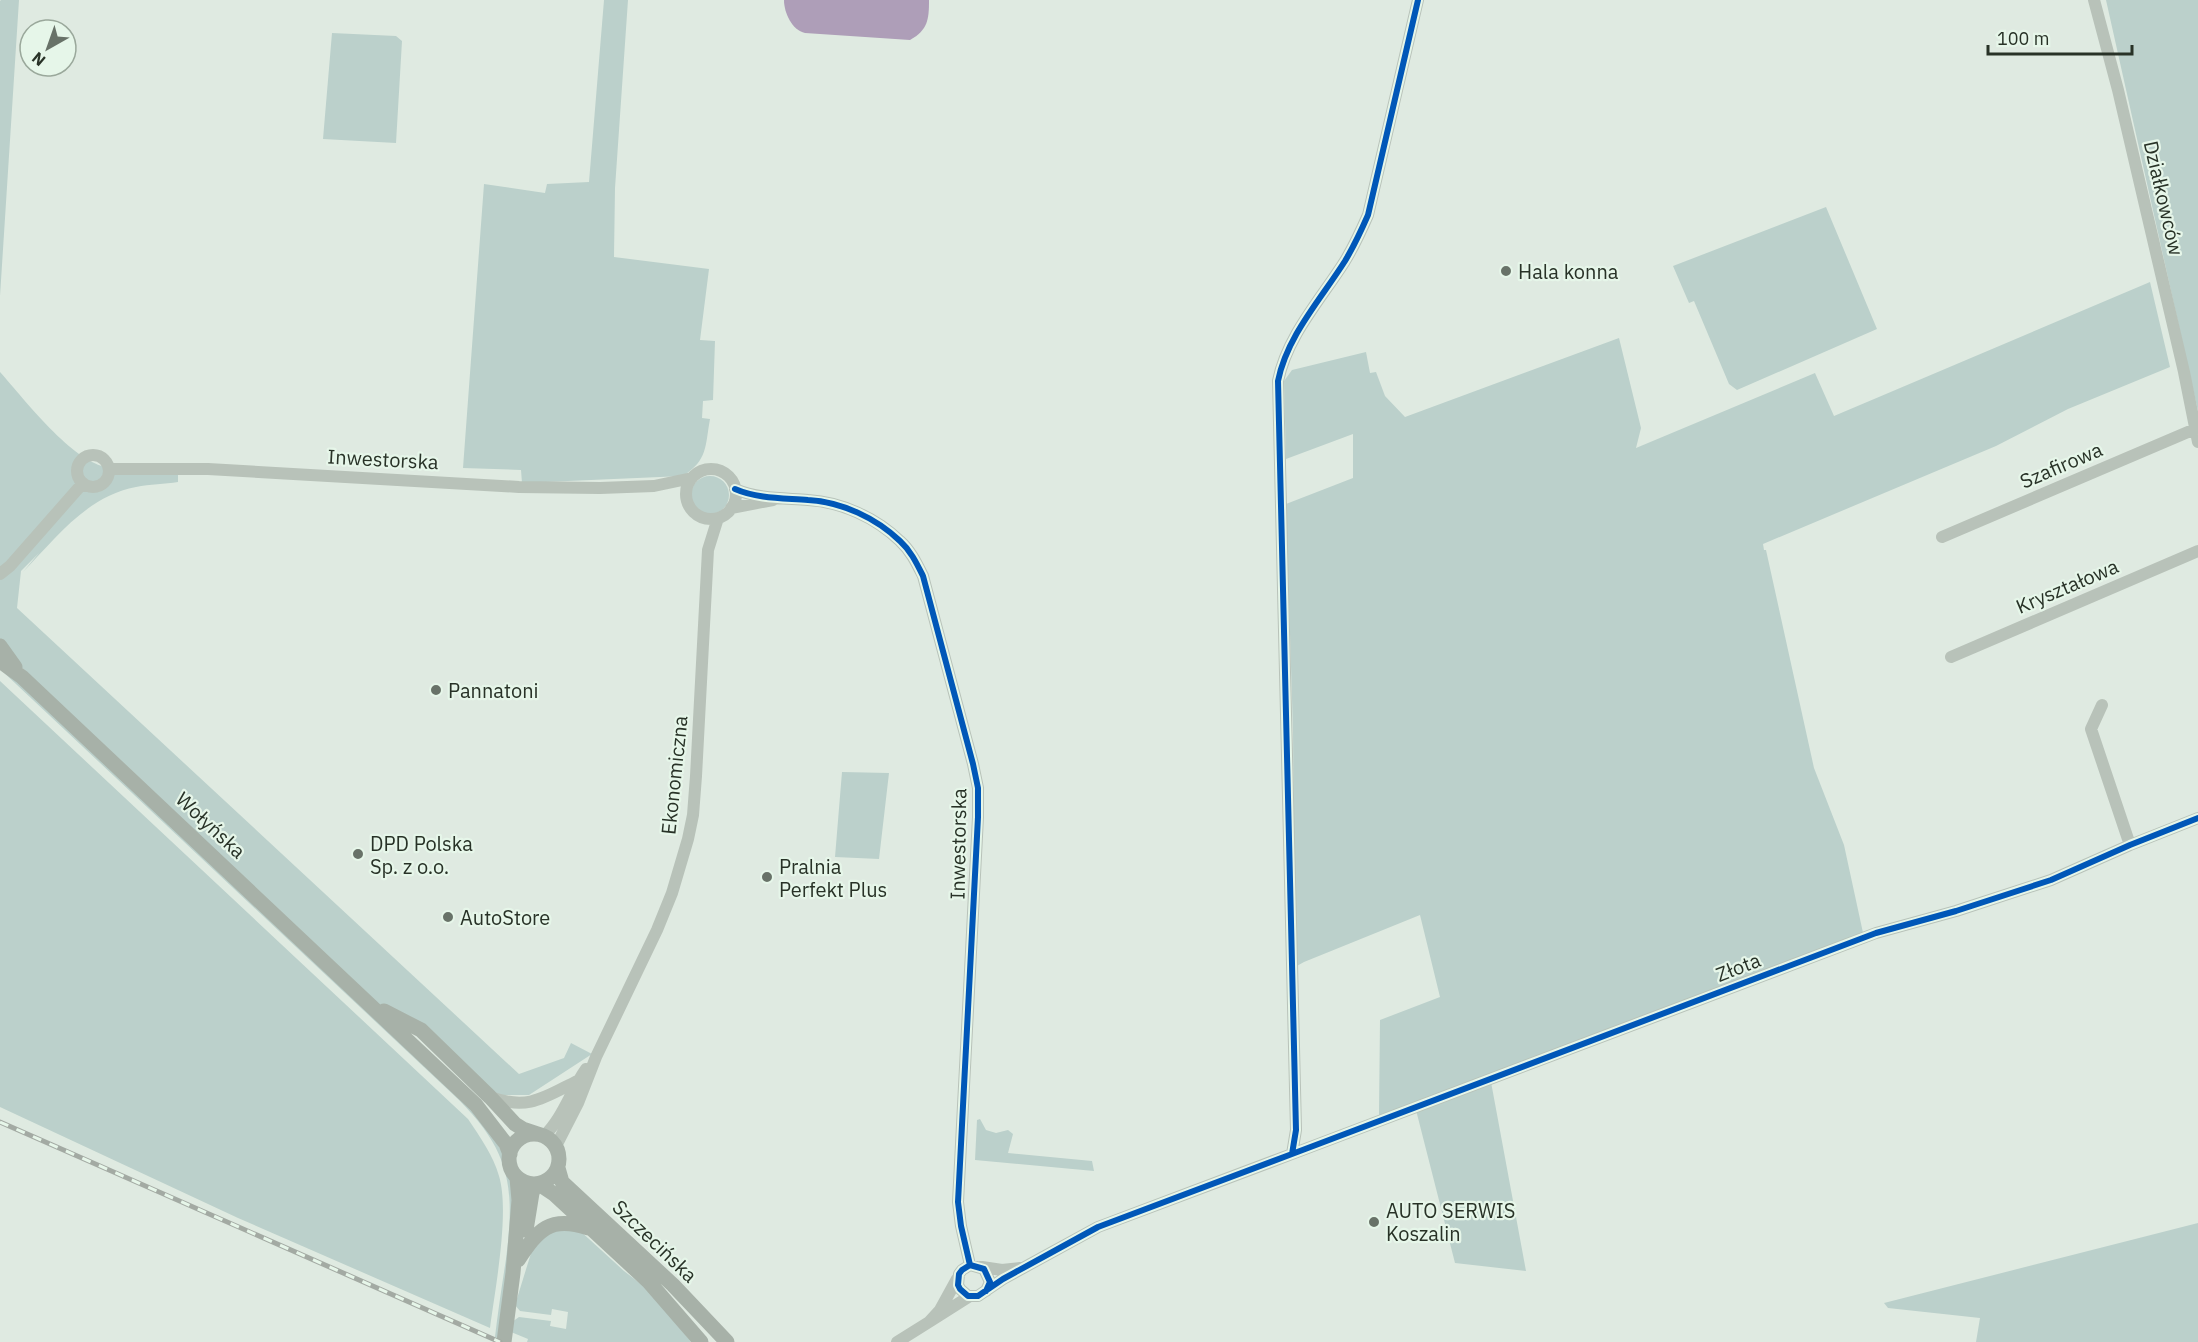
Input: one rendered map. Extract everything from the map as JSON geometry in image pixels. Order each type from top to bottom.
[{"type":"main road","name":"Wołyńska","points":[[0,646],[22,676]]},
{"type":"main road","name":"Wołyńska","points":[[0,661],[22,676],[476,1105],[506,1144],[510,1154]]},
{"type":"main road","name":"Wołyńska","points":[[371,1005],[421,1030],[515,1124],[523,1130],[542,1135]]},
{"type":"main road","points":[[532,1134],[542,1135],[556,1146],[560,1157],[558,1168],[552,1178],[537,1185],[526,1183],[517,1178],[511,1169],[510,1154],[513,1145],[523,1137],[532,1134]]},
{"type":"main road","name":"Szczecińska","points":[[558,1168],[562,1182],[673,1285],[727,1342]]},
{"type":"main road","points":[[516,1266],[519,1200],[517,1178]]},
{"type":"main road","points":[[504,1342],[516,1266],[537,1185]]},
{"type":"main road","name":"Szczecińska","points":[[537,1185],[554,1194],[649,1282],[701,1342]]},
{"type":"main road","points":[[516,1266],[538,1233],[547,1226],[564,1222],[595,1231]]},
{"type":"street","points":[[1292,1154],[1296,1130],[1278,381],[1291,344],[1346,260],[1368,215],[1418,0]]},
{"type":"street","name":"Działkowców","points":[[2094,0],[2121,101],[2198,442]]},
{"type":"street","name":"Szafirowa","points":[[1942,537],[2195,429]]},
{"type":"street","points":[[98,455],[106,461],[109,469],[107,478],[101,485],[92,487],[83,483],[77,470],[84,458],[98,455]]},
{"type":"street","name":"Inwestorska","points":[[109,469],[208,469],[519,487],[654,486],[692,478]]},
{"type":"street","points":[[715,470],[727,476],[735,489],[731,508],[718,518],[700,517],[690,508],[686,496],[688,484],[692,478],[703,471],[715,470]]},
{"type":"street","points":[[0,574],[10,566],[83,483]]},
{"type":"street","name":"Inwestorska","points":[[654,486],[686,496]]},
{"type":"street","name":"Inwestorska","points":[[735,489],[783,499],[842,505],[877,524],[901,542],[923,576],[978,788],[958,1202],[961,1226],[976,1266]]},
{"type":"street","name":"Inwestorska","points":[[731,508],[783,499]]},
{"type":"street","name":"Ekonomiczna","points":[[700,517],[708,550]]},
{"type":"street","name":"Ekonomiczna","points":[[556,1146],[657,930],[672,893],[688,839],[693,815],[696,776],[708,550],[718,518]]},
{"type":"street","name":"Kryształowa","points":[[1952,657],[2198,551]]},
{"type":"street","points":[[0,583],[10,566]]},
{"type":"street","points":[[2102,705],[2091,729],[2130,845]]},
{"type":"street","name":"Złota","points":[[986,1291],[1098,1227],[1876,933],[1956,911],[2051,880],[2198,818]]},
{"type":"street","name":"Ekonomiczna","points":[[542,1135],[555,1123],[577,1081],[596,1057]]},
{"type":"street","points":[[490,1097],[512,1104],[521,1103],[544,1098],[577,1081]]},
{"type":"street","points":[[929,1322],[940,1310],[962,1270],[976,1266],[1002,1270],[1024,1268]]},
{"type":"street","points":[[897,1342],[970,1296],[978,1296],[986,1291],[990,1282],[989,1277],[976,1266]]},
{"type":"street","points":[[957,1279],[960,1289],[970,1296]]},
{"type":"shaded area","points":[[19,0],[0,296],[0,1]]},
{"type":"shaded area","points":[[604,0],[628,0],[615,188],[614,257],[709,269],[700,340],[715,341],[713,400],[703,401],[702,418],[710,419],[707,437],[701,458],[683,476],[522,483],[521,470],[463,468],[484,184],[545,193],[547,184],[589,182]]},
{"type":"shaded area","points":[[784,0],[929,0],[929,13],[924,28],[910,40],[805,33],[796,28],[790,20],[785,10]]},
{"type":"shaded area","points":[[2106,0],[2198,0],[2198,411],[2188,367]]},
{"type":"shaded area","points":[[332,33],[396,36],[402,41],[396,143],[323,139]]},
{"type":"shaded area","points":[[1826,207],[1877,329],[1737,390],[1729,384],[1694,301],[1689,303],[1673,266]]},
{"type":"shaded area","points":[[2150,282],[2170,367],[2068,409],[1996,446],[1763,544],[1814,768],[1844,845],[1865,942],[1491,1082],[1526,1271],[1455,1263],[1417,1114],[1412,1104],[1379,1115],[1380,1020],[1440,997],[1420,915],[1295,967],[1293,731],[1286,504],[1353,478],[1353,434],[1286,459],[1284,381],[1292,370],[1366,352],[1370,373],[1376,372],[1385,396],[1405,417],[1619,338],[1641,428],[1636,448],[1815,373],[1834,416]]},
{"type":"shaded area","points":[[0,372],[50,428],[94,463],[126,471],[178,475],[178,482],[141,486],[118,492],[87,509],[60,533],[23,572],[39,553],[21,571],[17,608],[519,1074],[564,1058],[571,1043],[592,1054],[529,1095],[497,1095],[378,1004],[0,647]]},
{"type":"shaded area","points":[[710,476],[724,481],[729,495],[724,509],[710,514],[696,509],[691,495],[696,481]]},
{"type":"shaded area","points":[[0,663],[486,1124],[506,1159],[515,1201],[499,1339],[495,1337],[510,1212],[505,1173],[490,1137],[459,1100],[0,669]]},
{"type":"shaded area","points":[[0,681],[468,1119],[486,1146],[499,1176],[502,1191],[502,1230],[490,1328],[238,1218],[0,1107]]},
{"type":"shaded area","points":[[842,772],[889,773],[879,859],[835,857]]},
{"type":"shaded area","points":[[980,1119],[986,1130],[996,1133],[1008,1130],[1013,1134],[1008,1153],[1092,1161],[1094,1171],[975,1160],[977,1120]]},
{"type":"shaded area","points":[[2198,1223],[2198,1342],[1976,1342],[1980,1318],[1888,1308],[1884,1303]]},
{"type":"shaded area","points":[[577,1228],[624,1271],[650,1291],[691,1342],[527,1342],[528,1339],[511,1332],[512,1322],[519,1317],[551,1321],[550,1326],[566,1329],[568,1312],[552,1309],[551,1315],[520,1311],[515,1305],[532,1250],[549,1230]]},
{"type":"railway","points":[[0,1122],[500,1342]]},
{"type":"cycle path","points":[[986,1291],[990,1282],[984,1269],[970,1265],[959,1274],[960,1289],[968,1296],[978,1296],[1003,1279],[1098,1227],[1292,1154],[1296,1130],[1278,381],[1282,364],[1297,333],[1345,261],[1368,215],[1418,0]]},
{"type":"cycle path","points":[[735,489],[762,496],[821,501],[869,518],[900,541],[911,553],[923,576],[978,788],[958,1202],[970,1265]]},
{"type":"cycle path","points":[[1292,1154],[1876,933],[1956,911],[2051,880],[2198,818]]},
{"type":"place","name":"Hala konna","points":[[1506,271]]},
{"type":"place","name":"Pannatoni","points":[[436,690]]},
{"type":"place","name":"DPD Polska Sp. z o.o.","points":[[358,854]]},
{"type":"place","name":"Pralnia Perfekt Plus","points":[[767,877]]},
{"type":"place","name":"AutoStore","points":[[448,917]]},
{"type":"place","name":"AUTO SERWIS Koszalin","points":[[1374,1222]]}]
